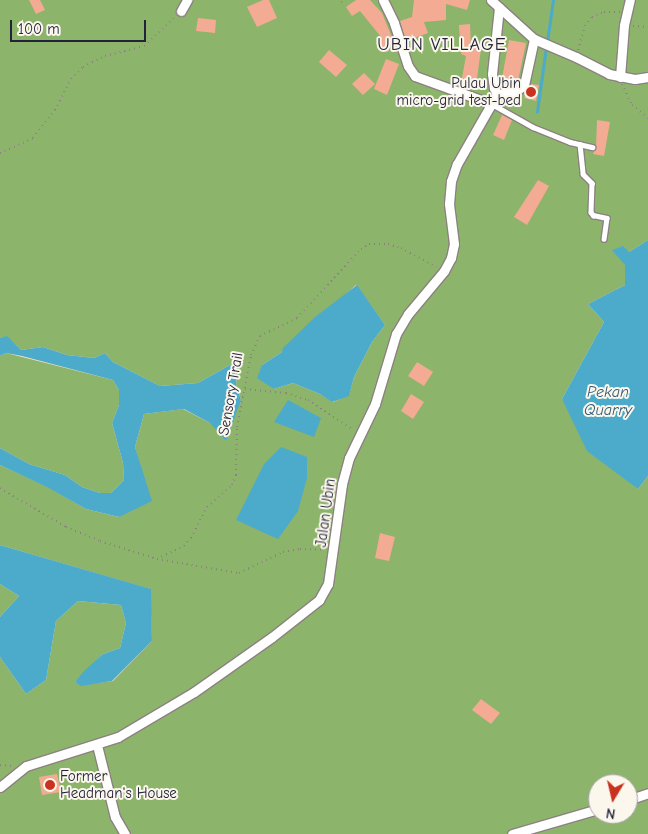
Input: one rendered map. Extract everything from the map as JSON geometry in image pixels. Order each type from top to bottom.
[{"type":"street","points":[[181,11],[186,0]]},
{"type":"street","points":[[383,0],[394,24],[408,66],[415,76],[492,104]]},
{"type":"street","points":[[491,0],[534,40],[576,57],[609,74],[635,79],[648,77]]},
{"type":"street","points":[[620,77],[624,25],[630,0]]},
{"type":"street","points":[[499,7],[492,74],[497,94],[516,92],[524,85],[534,40]]},
{"type":"street","name":"Jalan Ubin","points":[[0,787],[26,766],[118,737],[194,692],[304,613],[319,600],[328,584],[342,484],[350,458],[375,404],[396,334],[408,314],[444,271],[452,258],[454,244],[449,204],[451,181],[457,164],[497,94]]},
{"type":"street","points":[[97,745],[115,817],[125,834]]},
{"type":"street","points":[[512,834],[536,830],[588,812]]},
{"type":"lane","points":[[492,104],[533,127],[570,142],[592,147]]},
{"type":"lane","points":[[580,144],[583,174],[592,183],[591,212],[593,215],[607,218],[604,239]]},
{"type":"path","points":[[0,153],[33,138],[55,110],[71,80],[84,67],[105,56],[144,46],[181,11]]},
{"type":"path","points":[[576,57],[579,39],[592,17],[616,11],[627,13]]},
{"type":"path","points":[[624,25],[648,28]]},
{"type":"path","points":[[620,77],[632,105],[648,118]]},
{"type":"path","name":"Sensory Trail","points":[[157,559],[184,546],[191,538],[207,507],[232,484],[236,475],[237,427],[244,389],[254,345],[260,336],[297,318],[362,249],[369,244],[388,244],[401,248],[444,271]]},
{"type":"path","points":[[244,389],[286,393],[308,400],[342,421],[360,435]]},
{"type":"path","points":[[0,488],[66,527],[100,541],[157,559],[239,573],[284,552],[300,548],[334,551]]},
{"type":"green space","points":[[0,0],[648,0],[648,240],[629,252],[625,265],[625,285],[588,304],[604,322],[562,399],[638,489],[648,476],[648,834],[0,834],[0,657],[26,694],[46,680],[56,621],[78,601],[121,605],[126,623],[120,648],[103,654],[75,682],[81,685],[113,681],[152,641],[150,589],[0,545],[0,465],[48,487],[86,509],[119,517],[142,473],[135,447],[144,414],[183,409],[210,423],[241,400],[236,385],[237,375],[230,365],[198,383],[160,386],[113,362],[105,353],[94,358],[67,355],[43,347],[21,350],[7,337],[0,338]],"holes":[[[356,285],[385,325],[372,342],[354,377],[349,395],[333,402],[320,394],[293,383],[274,389],[262,365],[282,352]]]},
{"type":"green space","points":[[6,353],[113,380],[119,390],[119,405],[112,423],[123,463],[124,480],[111,493],[100,493],[82,487],[65,475],[29,464],[0,448],[0,356]]},
{"type":"green space","points":[[0,584],[19,596],[0,617]]},
{"type":"water","name":"Pekan Quarry","points":[[648,240],[648,476],[638,489],[587,451],[562,399],[604,322],[588,304],[625,285],[625,265],[612,250],[623,246],[629,252]]},
{"type":"water","points":[[357,285],[385,325],[372,342],[354,377],[349,396],[332,402],[320,394],[293,383],[274,389],[257,378],[262,365],[282,352],[283,348],[315,317]]},
{"type":"water","points":[[7,336],[21,350],[43,347],[67,355],[94,358],[105,353],[113,362],[160,386],[198,383],[230,365],[237,375],[236,385],[241,400],[226,441],[210,423],[184,409],[144,414],[135,447],[152,501],[119,517],[86,509],[47,487],[0,465],[0,448],[29,464],[65,475],[82,487],[100,493],[111,493],[124,480],[123,463],[112,423],[119,405],[119,390],[113,380],[22,356],[6,353],[0,356],[0,338]]},
{"type":"water","points":[[288,400],[321,418],[314,437],[274,422]]},
{"type":"water","points":[[281,447],[307,457],[307,478],[298,511],[278,539],[236,520],[264,464]]},
{"type":"water","points":[[0,545],[151,589],[152,641],[112,681],[81,686],[75,682],[84,671],[103,654],[120,648],[126,623],[121,605],[78,601],[56,621],[46,680],[26,694],[0,657],[0,617],[19,596],[0,584]]},
{"type":"building","points":[[29,0],[40,0],[45,10],[36,14]]},
{"type":"building","points":[[263,0],[269,0],[277,18],[257,27],[247,7]]},
{"type":"building","points":[[356,0],[370,0],[382,13],[393,40],[388,52],[377,46],[381,37],[360,11],[352,16],[346,7]]},
{"type":"building","points":[[414,0],[470,0],[467,10],[446,4],[446,20],[424,22],[428,33],[406,41],[400,21],[412,17]]},
{"type":"building","points":[[198,18],[216,20],[215,33],[196,31]]},
{"type":"building","points":[[470,24],[471,46],[481,49],[476,86],[461,83],[466,56],[461,54],[464,43],[460,43],[459,25]]},
{"type":"building","points":[[509,40],[526,43],[518,81],[502,78]]},
{"type":"building","points":[[329,50],[347,65],[336,77],[319,62]]},
{"type":"building","points":[[386,59],[399,64],[387,95],[374,89]]},
{"type":"building","points":[[364,73],[375,84],[363,95],[352,84]]},
{"type":"building","name":"Pulau Ubin micro-grid test-bed","points":[[531,84],[539,85],[536,101],[524,98]]},
{"type":"building","points":[[502,115],[512,120],[504,140],[493,135]]},
{"type":"building","points":[[597,120],[610,122],[604,156],[593,154],[596,147]]},
{"type":"building","points":[[538,180],[549,186],[527,225],[514,217]]},
{"type":"building","points":[[417,362],[433,372],[424,386],[408,376]]},
{"type":"building","points":[[411,394],[424,402],[413,419],[401,411]]},
{"type":"building","points":[[380,533],[395,537],[389,561],[375,558]]},
{"type":"building","points":[[481,699],[500,713],[491,724],[472,710]]},
{"type":"building","name":"Former Headman's House","points":[[57,774],[61,792],[42,795],[39,777]]},
{"type":"waterway","points":[[547,42],[553,0]]},
{"type":"waterway","points":[[537,112],[546,47]]},
{"type":"place","name":"Pulau Ubin micro-grid test-bed","points":[[531,92]]},
{"type":"place","name":"Former Headman's House","points":[[50,785]]},
{"type":"district","name":"UBIN VILLAGE","points":[[442,45]]}]
